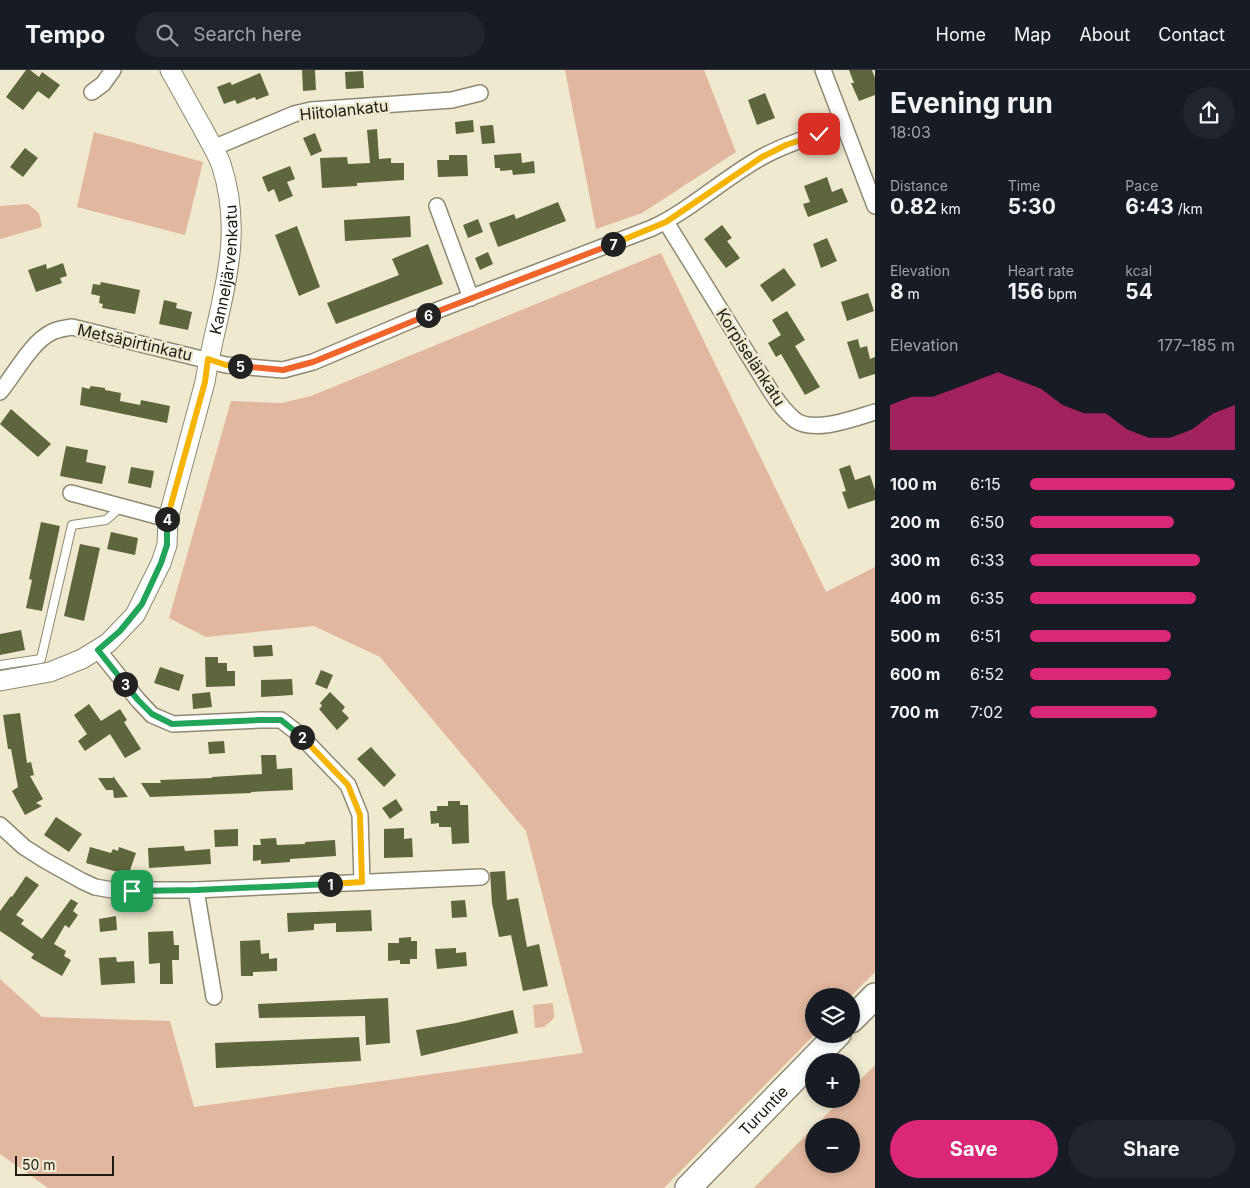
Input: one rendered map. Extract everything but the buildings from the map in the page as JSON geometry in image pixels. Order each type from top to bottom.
[{"type":"highway","points":[[860,1011],[875,996]]},
{"type":"highway","name":"Turuntie","points":[[688,1188],[829,1043]]},
{"type":"street","points":[[92,92],[103,84],[113,70]]},
{"type":"street","name":"Kanneljärvenkatu","points":[[0,681],[50,672],[74,663],[98,650],[120,631],[142,604],[167,545],[168,519],[205,382],[208,359],[229,266],[232,226],[227,188],[220,163],[170,70]]},
{"type":"street","points":[[823,70],[875,206]]},
{"type":"street","name":"Hiitolankatu","points":[[213,148],[281,119],[311,110],[452,100],[480,93]]},
{"type":"street","name":"Metsäpirtinkatu","points":[[0,392],[28,354],[44,338],[53,332],[72,327],[208,359],[226,365],[283,370],[313,362],[412,320],[666,222],[762,157],[786,145],[844,126]]},
{"type":"street","points":[[437,206],[471,298]]},
{"type":"street","name":"Korpiselänkatu","points":[[666,222],[770,390],[781,406],[797,422],[819,426],[875,412]]},
{"type":"street","points":[[71,493],[168,519]]},
{"type":"street","points":[[98,650],[143,705],[152,714],[172,724],[281,720],[299,734],[348,785],[351,792],[360,815],[362,882]]},
{"type":"street","points":[[0,825],[24,847],[66,873],[95,887],[132,891],[196,890],[480,877]]},
{"type":"street","points":[[196,890],[214,998]]},
{"type":"lane","points":[[0,665],[41,659],[72,525],[106,520],[121,507]]},
{"type":"shaded area","points":[[565,70],[704,70],[736,152],[642,213],[596,229]]},
{"type":"shaded area","points":[[94,132],[203,162],[185,235],[77,207]]},
{"type":"shaded area","points":[[28,204],[39,213],[42,227],[0,239],[0,206]]},
{"type":"shaded area","points":[[661,253],[826,592],[875,567],[875,972],[859,988],[805,988],[806,1043],[664,1188],[48,1188],[0,1154],[0,979],[42,1017],[170,1021],[194,1107],[583,1053],[526,831],[380,657],[314,626],[206,637],[169,618],[231,401],[282,403],[311,396]]},
{"type":"shaded area","points":[[553,1003],[554,1018],[544,1027],[535,1028],[533,1005]]},
{"type":"shaded area","points":[[875,1065],[875,1188],[754,1188],[805,1136],[805,1173],[860,1173],[860,1118],[823,1118],[833,1108],[860,1108],[860,1080]]},
{"type":"route","points":[[132,891],[196,890],[362,882],[360,815],[348,785],[299,734],[281,720],[172,724],[152,714],[138,700],[98,650],[108,643],[135,615],[161,563],[167,545],[168,519],[205,382],[208,359],[226,365],[283,370],[313,362],[412,320],[551,268],[666,222],[762,157],[786,145],[819,134]]}]
